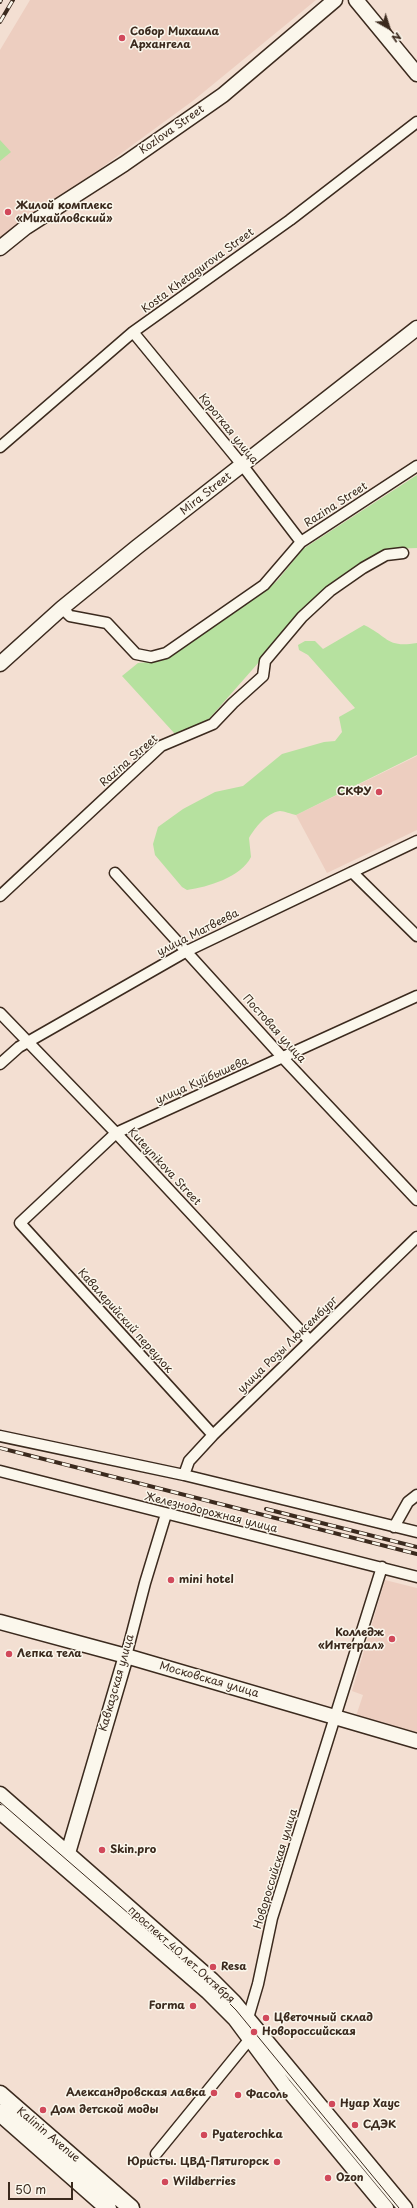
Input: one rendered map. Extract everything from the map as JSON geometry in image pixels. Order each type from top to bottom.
[{"type":"main road","name":"Kalinin Avenue","points":[[0,2094],[131,2208]]},
{"type":"main road","name":"Kalinin Avenue","points":[[0,2113],[108,2208]]},
{"type":"street","name":"Kozlova Street","points":[[0,248],[26,227],[124,164],[223,95],[335,0]]},
{"type":"street","points":[[356,0],[417,74]]},
{"type":"street","name":"Kosta Khetagurova Street","points":[[0,447],[133,332],[290,220],[417,122]]},
{"type":"street","name":"Mira Street","points":[[0,664],[62,608],[136,547],[243,466],[417,328]]},
{"type":"street","name":"Короткая улица","points":[[133,332],[243,466],[301,542]]},
{"type":"street","name":"Razina Street","points":[[62,608],[70,616],[107,623],[136,654],[151,657],[166,653],[264,585],[301,542],[417,466]]},
{"type":"street","name":"Razina Street","points":[[0,896],[162,746],[213,724],[233,703],[263,676],[265,661],[302,617],[330,591],[363,568],[386,555],[403,553]]},
{"type":"street","name":"улица Матвеева","points":[[0,1064],[19,1047],[187,951],[417,841]]},
{"type":"street","points":[[352,872],[417,936]]},
{"type":"street","name":"Постовая улица","points":[[115,873],[283,1058],[417,1200]]},
{"type":"street","name":"улица Куйбышева","points":[[20,1222],[116,1133],[417,996]]},
{"type":"street","name":"Kuteynikova Street","points":[[0,1013],[116,1133],[309,1340]]},
{"type":"street","name":"Кавалерийский переулок","points":[[20,1222],[213,1435]]},
{"type":"street","name":"улица Розы Люксембург","points":[[184,1475],[189,1461],[213,1435],[309,1340],[417,1237]]},
{"type":"street","points":[[0,1436],[184,1475],[417,1532]]},
{"type":"street","name":"Железнодорожная улица","points":[[0,1471],[417,1577]]},
{"type":"street","points":[[394,1527],[408,1502],[417,1495]]},
{"type":"street","name":"Кавказская улица","points":[[68,1853],[166,1514]]},
{"type":"street","name":"Новороссийская улица","points":[[249,2040],[248,2018],[258,1984],[272,1918],[382,1567]]},
{"type":"street","name":"Московская улица","points":[[0,1622],[126,1656],[417,1741]]},
{"type":"street","name":"проспект 40 лет Октября","points":[[0,1794],[212,1980],[248,2018],[405,2208]]},
{"type":"street","name":"проспект 40 лет Октября","points":[[0,1812],[208,1992],[235,2019],[249,2040],[386,2208]]},
{"type":"street","points":[[156,2154],[249,2040]]},
{"type":"shaded area","points":[[30,0],[316,0],[194,100],[0,242],[0,50]]},
{"type":"shaded area","name":"СКФУ","points":[[417,756],[417,830],[327,873],[296,815]]},
{"type":"shaded area","name":"Колледж «Интеграл»","points":[[385,1580],[417,1588],[417,1735],[356,1716],[363,1695],[352,1691]]},
{"type":"green space","points":[[0,140],[11,152],[0,161]]},
{"type":"green space","points":[[417,475],[417,548],[390,549],[373,555],[318,595],[208,720],[175,734],[122,676],[138,663],[161,661],[235,612],[277,581],[303,549]]},
{"type":"green space","points":[[364,625],[393,643],[417,643],[417,755],[296,815],[283,811],[275,812],[258,826],[249,838],[251,857],[240,870],[214,884],[187,890],[182,887],[155,855],[153,844],[158,827],[183,809],[215,792],[243,786],[282,754],[324,742],[335,741],[342,732],[339,717],[355,708],[308,655],[299,650],[298,645],[305,641],[315,641],[323,649]]},
{"type":"tram line","points":[[0,1802],[211,1985],[236,2010],[399,2208]]},
{"type":"railway","points":[[0,22],[13,0]]},
{"type":"railway","points":[[0,1448],[417,1554]]},
{"type":"railway","points":[[266,1509],[417,1547]]},
{"type":"place","name":"Собор Михаила Архангела","points":[[122,38]]},
{"type":"place","name":"Жилой комплекс «Михайловский»","points":[[8,212]]},
{"type":"place","name":"СКФУ","points":[[379,792]]},
{"type":"place","name":"mini hotel","points":[[171,1580]]},
{"type":"place","name":"Колледж «Интеграл»","points":[[392,1639]]},
{"type":"place","name":"Лепка тела","points":[[9,1654]]},
{"type":"place","name":"Skin.pro","points":[[102,1850]]},
{"type":"place","name":"Resa","points":[[213,1967]]},
{"type":"place","name":"Forma","points":[[193,2006]]},
{"type":"place","name":"Цветочный склад","points":[[266,2018]]},
{"type":"place","name":"Новороссийская","points":[[254,2032]]},
{"type":"place","name":"Александровская лавка","points":[[214,2093]]},
{"type":"place","name":"Фасоль","points":[[238,2095]]},
{"type":"place","name":"Нуар Хаус","points":[[332,2104]]},
{"type":"place","name":"Дом детской моды","points":[[43,2110]]},
{"type":"place","name":"СДЭК","points":[[355,2125]]},
{"type":"place","name":"Pyaterochka","points":[[204,2135]]},
{"type":"place","name":"Юристы. ЦВД-Пятигорск","points":[[277,2162]]},
{"type":"place","name":"Ozon","points":[[328,2178]]},
{"type":"place","name":"Wildberries","points":[[165,2182]]}]
